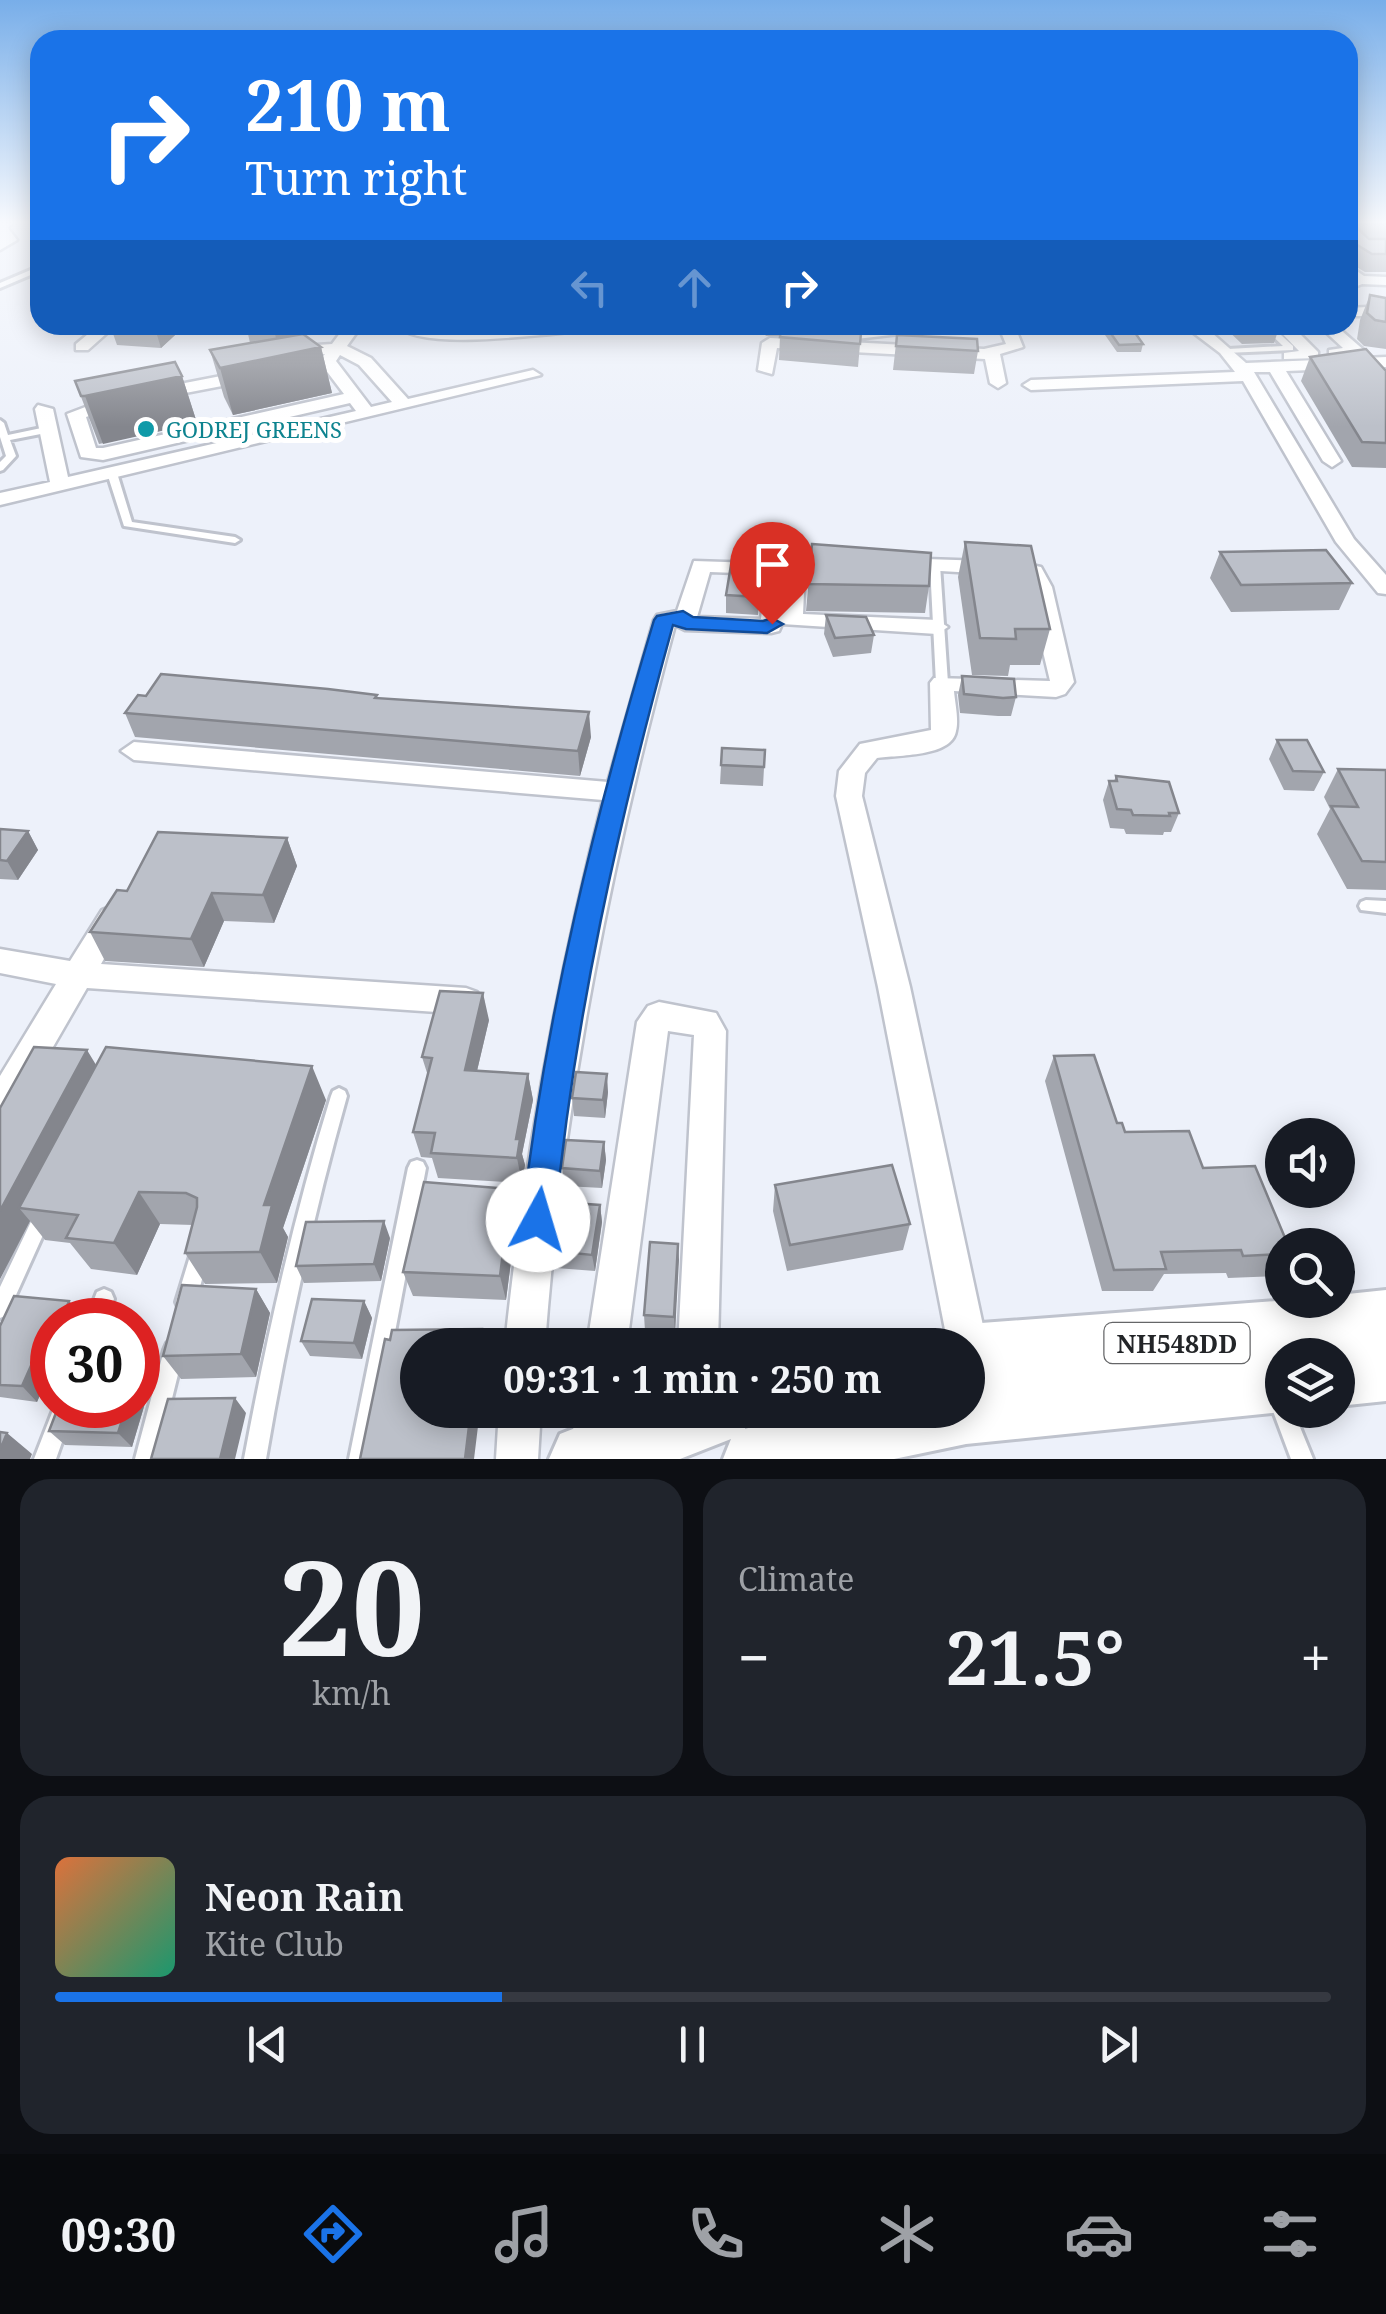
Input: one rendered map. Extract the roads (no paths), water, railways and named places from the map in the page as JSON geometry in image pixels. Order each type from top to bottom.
[{"type":"highway","name":"NH548DD","points":[[985,1381],[1228,1340],[1386,1324]]},
{"type":"highway","points":[[1355,1370],[1386,1367]]},
{"type":"highway","name":"NH548DD","points":[[985,1384],[1265,1378]]},
{"type":"highway","points":[[591,1442],[645,1428]]},
{"type":"highway","name":"NH548DD","points":[[759,1459],[867,1428]]},
{"type":"street","points":[[1358,312],[1386,311]]},
{"type":"street","points":[[82,347],[96,335]]},
{"type":"street","points":[[327,361],[347,335]]},
{"type":"street","points":[[770,344],[847,335]]},
{"type":"street","points":[[770,344],[990,354],[1015,347],[1010,335]]},
{"type":"street","points":[[1205,335],[1238,364],[1346,542],[1386,588]]},
{"type":"street","points":[[1292,335],[1312,355]]},
{"type":"street","points":[[1031,385],[1358,352],[1338,335]]},
{"type":"street","points":[[766,370],[770,344]]},
{"type":"street","points":[[359,355],[289,370],[278,357],[285,352],[340,346],[359,355],[403,404]]},
{"type":"street","points":[[990,354],[998,382]]},
{"type":"street","points":[[327,361],[360,405]]},
{"type":"street","points":[[1238,364],[1275,367],[1386,362]]},
{"type":"street","points":[[1275,367],[1332,460]]},
{"type":"street","points":[[266,372],[86,408],[76,414],[88,453],[103,454],[360,405],[403,404],[533,375]]},
{"type":"street","points":[[0,499],[112,473],[360,405]]},
{"type":"street","points":[[44,410],[60,485]]},
{"type":"street","points":[[937,627],[791,620],[795,564],[804,561],[934,565],[1033,572],[1041,587],[1062,682],[1056,689],[942,684],[944,733],[934,741],[869,750],[852,771],[849,796],[894,987],[957,1328]]},
{"type":"street","points":[[527,1328],[546,1142],[570,1006],[664,620],[687,615],[701,565],[777,568],[771,626],[686,623],[683,617]]},
{"type":"street","points":[[134,751],[620,792]]},
{"type":"street","points":[[0,1107],[124,900]]},
{"type":"street","points":[[0,961],[76,975],[466,1002]]},
{"type":"street","points":[[609,1328],[653,1022],[658,1016],[705,1023],[710,1031],[699,1328]]},
{"type":"street","points":[[517,1459],[519,1428]]},
{"type":"lane","points":[[1238,364],[1290,348],[1276,335]]},
{"type":"lane","points":[[0,423],[10,456],[0,468]]},
{"type":"lane","points":[[5,438],[51,430]]},
{"type":"lane","points":[[112,473],[128,524],[236,540]]},
{"type":"lane","points":[[934,565],[942,684]]},
{"type":"lane","points":[[1366,906],[1386,907]]},
{"type":"lane","points":[[255,1459],[284,1296],[306,1204],[340,1096]]},
{"type":"lane","points":[[360,1459],[417,1168]]},
{"type":"lane","points":[[0,1308],[53,1197]]},
{"type":"lane","points":[[146,1459],[204,1238]]},
{"type":"lane","points":[[44,1459],[55,1428]]},
{"type":"lane","points":[[1292,1428],[1302,1459]]},
{"type":"place","name":"GODREJ GREENS","points":[[146,429]]}]
